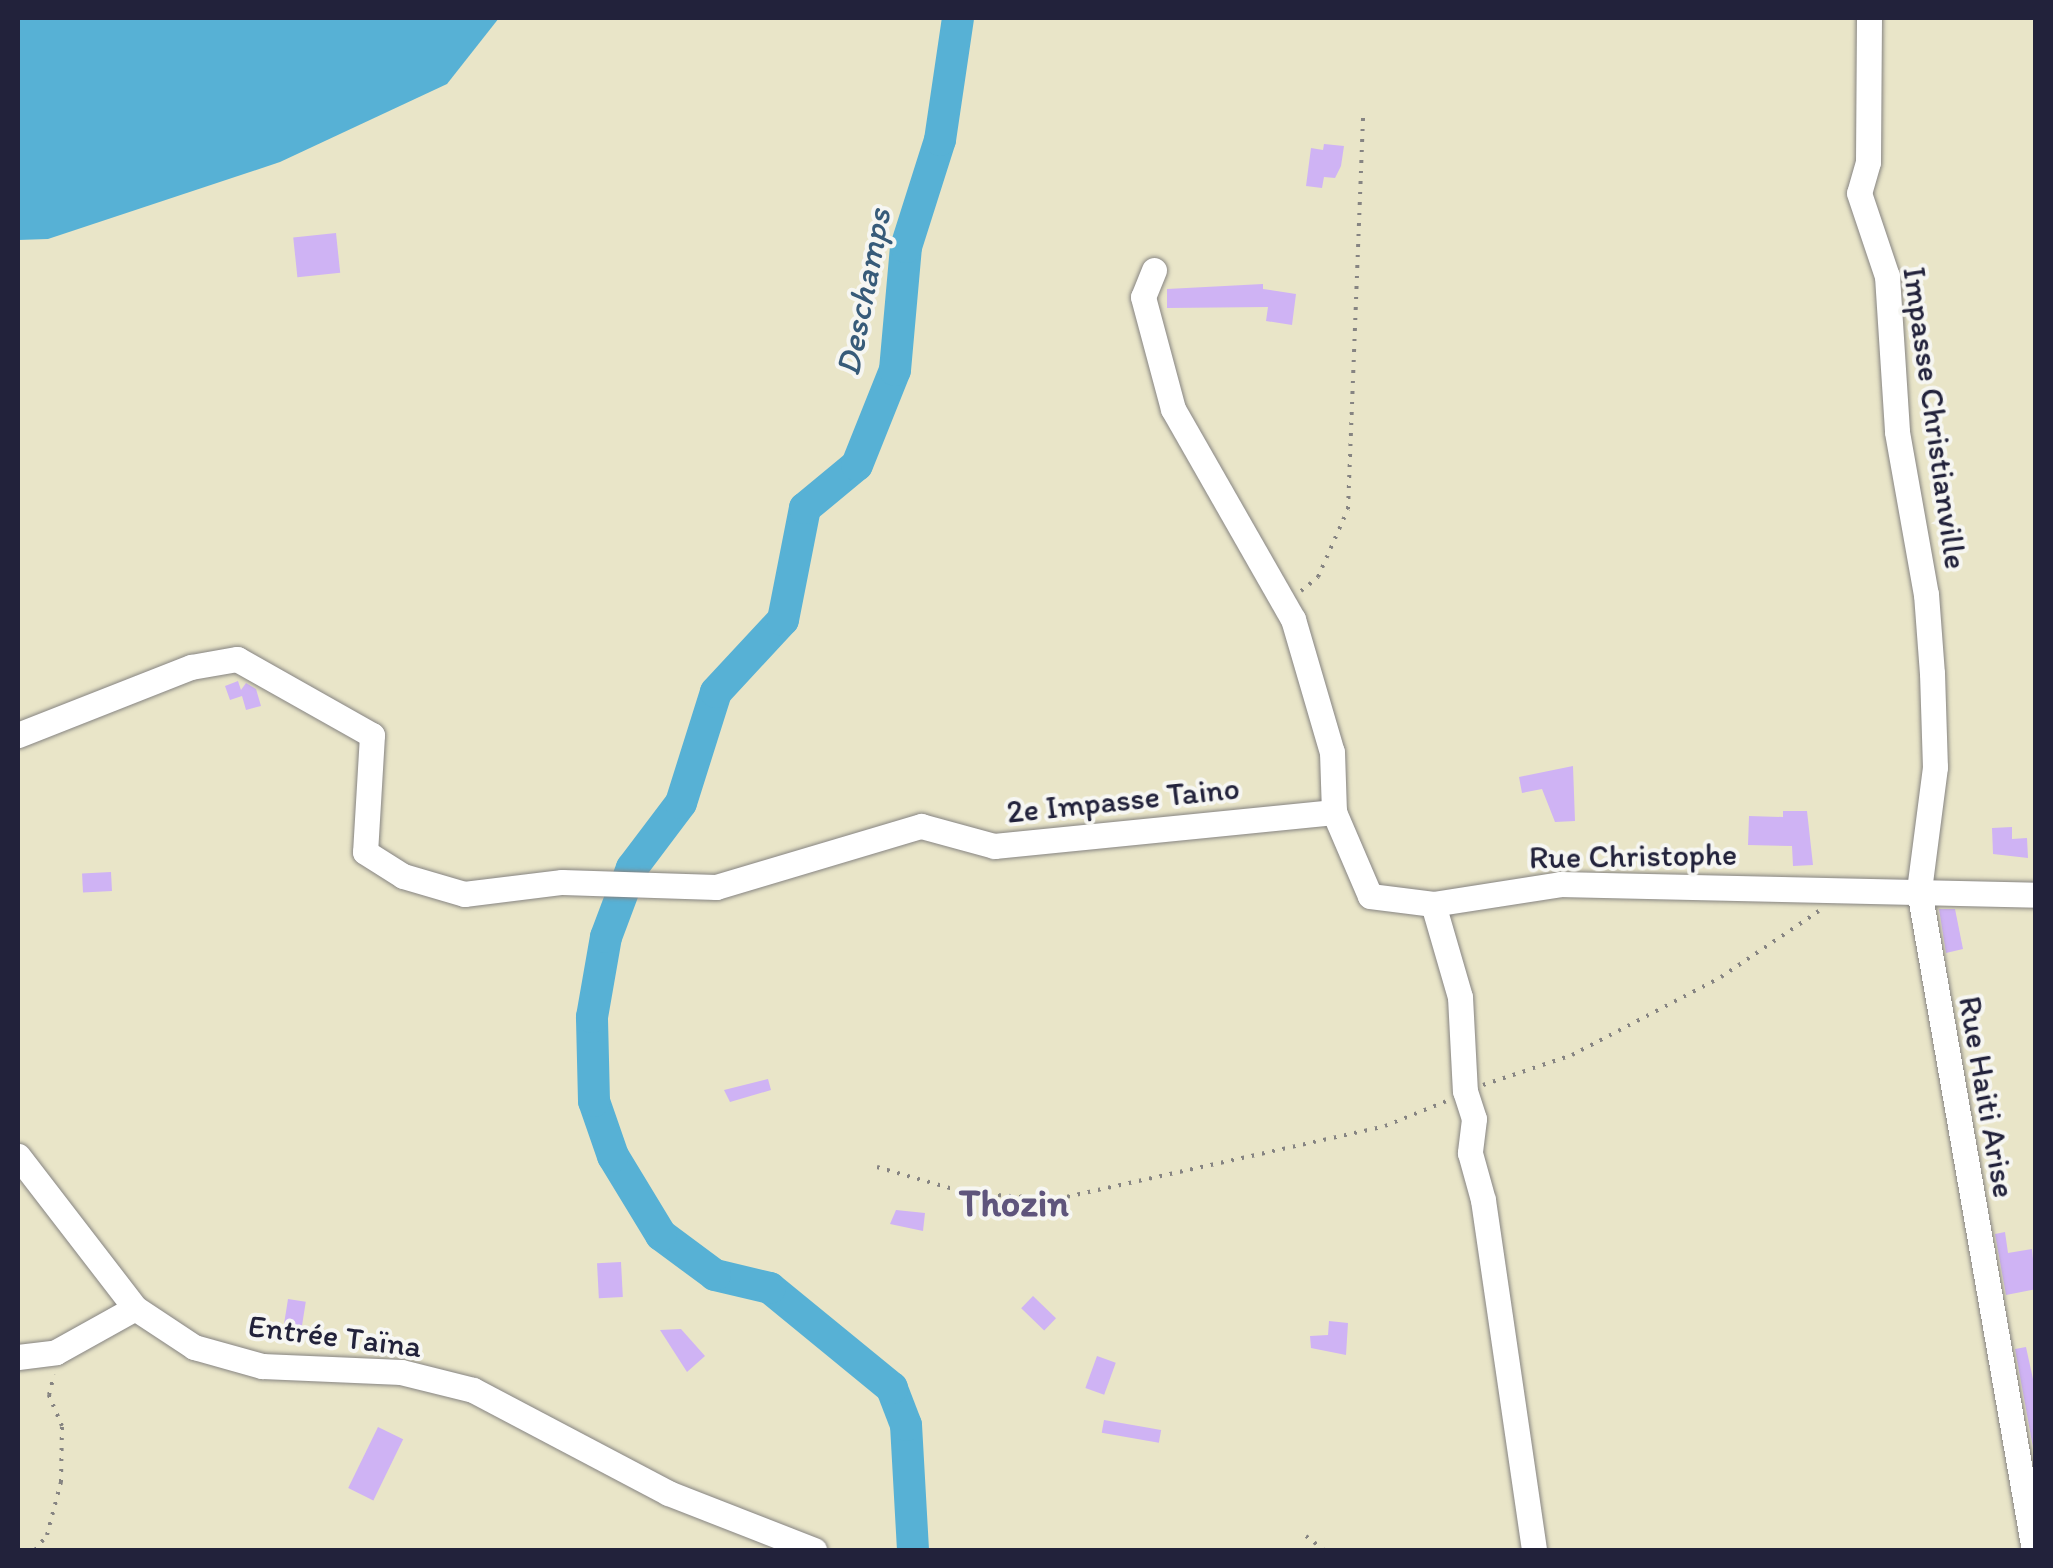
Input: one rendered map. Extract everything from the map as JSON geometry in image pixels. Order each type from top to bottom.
[{"type":"street","name":"Impasse Christianville","points":[[1868,18],[1868,162],[1859,193],[1887,276],[1897,432],[1926,594],[1932,673],[1936,767],[1919,890]]},
{"type":"street","name":"Rue Christophe","points":[[1154,270],[1143,297],[1173,409],[1286,604],[1318,689],[1332,752],[1334,812],[1370,896],[1433,904],[1560,884],[2036,895]]},
{"type":"street","name":"2e Impasse Taino","points":[[18,735],[191,667],[237,659],[372,735],[365,852],[403,876],[464,894],[562,882],[716,887],[921,826],[994,846],[1334,812]]},
{"type":"street","name":"Rue Haiti Arise","points":[[1919,890],[2034,1550]]},
{"type":"street","points":[[1433,904],[1460,998],[1465,1090],[1534,1550]]},
{"type":"street","name":"Entrée Taïna","points":[[18,1156],[135,1308],[194,1346],[262,1366],[401,1372],[472,1390],[668,1492],[814,1550]]},
{"type":"street","points":[[18,1357],[68,1346],[135,1308]]},
{"type":"path","points":[[1286,604],[1318,576],[1348,508],[1363,116]]},
{"type":"path","points":[[877,1167],[967,1193],[1057,1199],[1384,1126],[1465,1090],[1572,1055],[1721,977],[1830,904]]},
{"type":"path","points":[[35,1550],[47,1535],[61,1482],[62,1426],[49,1384],[68,1346]]},
{"type":"path","points":[[1306,1536],[1324,1550]]},
{"type":"water","points":[[18,18],[499,18],[447,84],[280,162],[48,239],[18,240]]},
{"type":"building","points":[[1324,144],[1344,146],[1341,166],[1335,178],[1324,177],[1322,188],[1306,186],[1311,148],[1323,150]]},
{"type":"building","points":[[336,233],[340,273],[297,277],[293,237]]},
{"type":"building","points":[[1263,284],[1263,289],[1296,294],[1292,325],[1266,321],[1268,307],[1167,308],[1167,289]]},
{"type":"building","points":[[238,681],[241,690],[246,683],[256,689],[261,706],[246,710],[242,696],[230,700],[225,686]]},
{"type":"building","points":[[1573,766],[1575,821],[1555,822],[1542,789],[1522,793],[1519,777]]},
{"type":"building","points":[[1783,811],[1807,811],[1813,865],[1793,866],[1792,846],[1748,845],[1749,816],[1783,817]]},
{"type":"building","points":[[2012,827],[2012,839],[2027,838],[2028,858],[1993,854],[1992,828]]},
{"type":"building","points":[[111,872],[112,891],[83,892],[82,874]]},
{"type":"building","points":[[1939,909],[1955,909],[1963,949],[1946,953]]},
{"type":"building","points":[[768,1079],[771,1090],[730,1102],[724,1090]]},
{"type":"building","points":[[896,1210],[925,1213],[923,1231],[890,1224]]},
{"type":"building","points":[[2005,1232],[2008,1253],[2032,1249],[2036,1289],[2006,1295],[1995,1234]]},
{"type":"building","points":[[621,1262],[623,1297],[599,1298],[597,1263]]},
{"type":"building","points":[[1033,1296],[1056,1318],[1044,1330],[1021,1308]]},
{"type":"building","points":[[288,1299],[306,1302],[302,1328],[284,1326]]},
{"type":"building","points":[[1329,1321],[1348,1323],[1346,1355],[1311,1348],[1310,1336],[1328,1335]]},
{"type":"building","points":[[681,1329],[705,1356],[687,1372],[660,1330]]},
{"type":"building","points":[[2026,1347],[2036,1393],[2036,1464],[2015,1349]]},
{"type":"building","points":[[1097,1356],[1116,1363],[1104,1395],[1085,1388]]},
{"type":"building","points":[[1104,1420],[1161,1430],[1159,1443],[1102,1433]]},
{"type":"building","points":[[378,1427],[403,1439],[373,1500],[348,1488]]},
{"type":"waterway","name":"Deschamps","points":[[913,1550],[906,1425],[892,1388],[770,1288],[715,1275],[661,1235],[613,1156],[594,1101],[592,1017],[606,937],[632,868],[681,803],[716,692],[783,620],[805,508],[857,465],[895,370],[906,247],[940,140],[958,18]]},
{"type":"district","name":"Thozin","points":[[1014,1204]]}]
